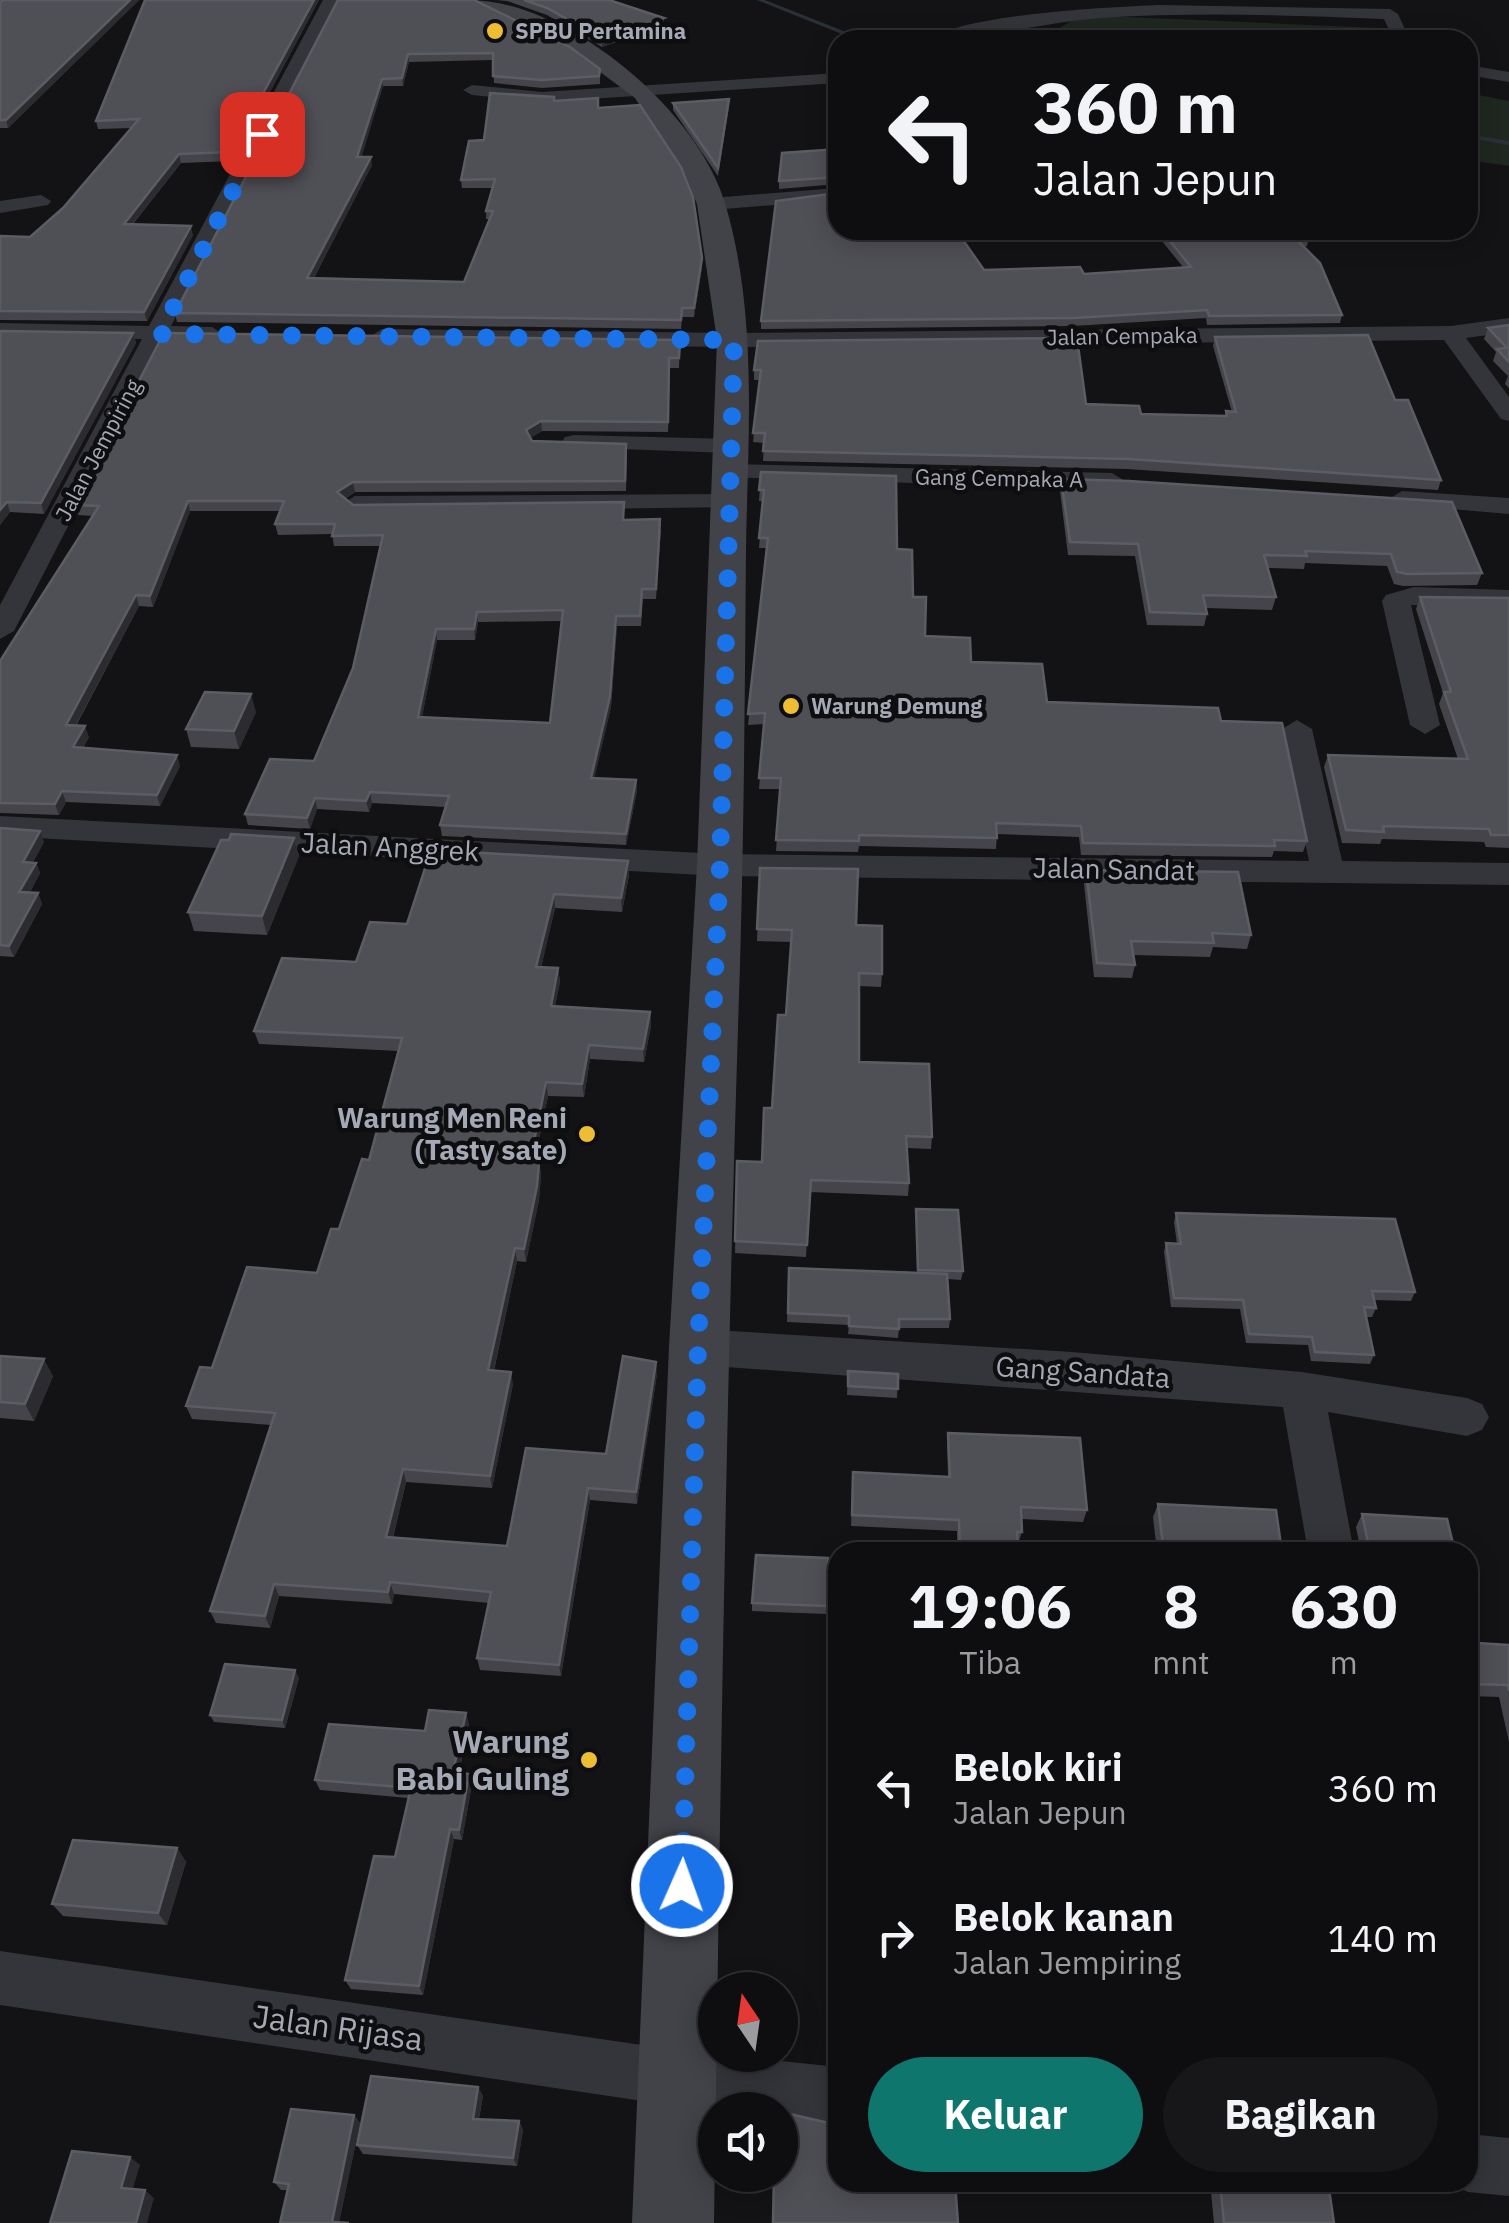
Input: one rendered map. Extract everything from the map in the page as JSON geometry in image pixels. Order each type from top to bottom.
[{"type":"main road","points":[[479,0],[580,46],[644,92],[700,174],[711,204],[734,340],[720,865],[698,1347],[673,2223]]},
{"type":"street","name":"Jalan Jempiring","points":[[0,632],[160,334],[331,0]]},
{"type":"street","points":[[960,30],[1045,12],[1176,7],[1390,14],[1397,30]]},
{"type":"street","points":[[1478,71],[1509,76]]},
{"type":"street","points":[[472,90],[542,97],[828,79]]},
{"type":"street","points":[[711,204],[828,195]]},
{"type":"street","points":[[0,207],[41,201]]},
{"type":"street","name":"Jalan Cempaka","points":[[358,336],[734,340],[1451,333],[1509,325]]},
{"type":"street","points":[[0,330],[239,335]]},
{"type":"street","points":[[1451,333],[1509,414]]},
{"type":"street","points":[[542,442],[728,473]]},
{"type":"street","points":[[355,504],[728,473]]},
{"type":"street","name":"Gang Cempaka A","points":[[728,473],[1146,482]]},
{"type":"street","points":[[1376,498],[1509,506]]},
{"type":"street","points":[[1424,725],[1396,601],[1414,595],[1509,598]]},
{"type":"street","points":[[1297,729],[1328,872]]},
{"type":"street","name":"Jalan Anggrek","points":[[0,826],[720,865]]},
{"type":"street","name":"Jalan Sandat","points":[[720,865],[1509,874]]},
{"type":"street","name":"Gang Sandata","points":[[698,1347],[1072,1370],[1302,1390],[1467,1417]]},
{"type":"street","points":[[1302,1390],[1329,1542]]},
{"type":"street","name":"Jalan Rijasa","points":[[0,1978],[676,2078],[828,2094]]},
{"type":"street","points":[[1478,2164],[1509,2167]]},
{"type":"shaded area","points":[[1081,15],[1424,30],[1056,30]]},
{"type":"shaded area","points":[[1478,95],[1509,101],[1509,166],[1478,161]]},
{"type":"building","points":[[3,0],[130,0],[6,120],[0,120]]},
{"type":"building","points":[[145,0],[314,0],[231,152],[179,154],[124,224],[191,226],[144,312],[0,311],[0,236],[30,237],[63,208],[139,119],[96,121]]},
{"type":"building","points":[[338,0],[474,0],[570,47],[600,69],[599,76],[541,80],[493,76],[493,53],[408,54],[402,78],[382,79],[357,157],[371,157],[307,278],[464,282],[493,211],[486,211],[495,179],[461,180],[469,141],[484,140],[490,93],[554,97],[554,101],[598,98],[598,108],[640,105],[681,167],[693,197],[702,258],[694,308],[682,308],[681,320],[175,313]]},
{"type":"building","points":[[524,0],[609,0],[664,18],[602,39],[547,8]]},
{"type":"building","points":[[729,99],[718,168],[673,103]]},
{"type":"building","points":[[828,150],[828,178],[779,181],[782,153]]},
{"type":"building","points":[[828,194],[828,240],[963,240],[984,270],[1080,267],[1084,274],[1191,267],[1169,240],[1297,240],[1320,263],[1342,315],[1209,316],[1207,310],[1074,318],[761,321],[776,201]]},
{"type":"building","points":[[1509,325],[1509,362],[1497,349],[1507,348],[1488,328]]},
{"type":"building","points":[[0,331],[133,333],[41,503],[7,502],[0,510]]},
{"type":"building","points":[[164,333],[680,340],[679,358],[669,358],[668,422],[541,421],[526,430],[532,441],[626,444],[625,481],[353,482],[337,492],[353,505],[624,502],[623,520],[660,519],[656,589],[642,589],[640,616],[616,616],[610,696],[591,778],[636,780],[626,834],[440,825],[449,796],[370,792],[366,801],[315,798],[307,818],[245,814],[270,759],[314,761],[353,668],[383,535],[332,536],[335,524],[275,524],[284,501],[188,501],[150,596],[136,595],[66,725],[85,726],[73,747],[177,755],[157,795],[62,791],[55,804],[0,803],[0,661],[99,506],[74,505]],"holes":[[[563,610],[550,723],[418,717],[436,629],[474,629],[477,612]]]},
{"type":"building","points":[[1368,335],[1395,400],[1408,400],[1441,480],[1129,459],[763,451],[765,433],[753,433],[761,370],[754,370],[758,341],[1077,338],[1086,404],[1139,406],[1141,414],[1227,416],[1226,411],[1236,412],[1215,337]]},
{"type":"building","points":[[761,472],[896,476],[897,549],[912,550],[913,597],[926,597],[925,636],[970,638],[971,662],[1042,664],[1047,702],[1218,708],[1221,721],[1282,723],[1307,841],[1274,840],[1275,846],[1083,843],[1081,826],[996,823],[997,838],[859,835],[859,841],[776,840],[781,778],[759,778],[765,713],[748,714],[768,538],[759,538],[764,490],[759,490]]},
{"type":"building","points":[[1061,479],[1452,502],[1482,573],[1397,572],[1391,554],[1305,551],[1307,556],[1264,555],[1276,597],[1203,595],[1207,614],[1150,612],[1138,544],[1070,542]]},
{"type":"building","points":[[1420,597],[1509,598],[1509,835],[1491,835],[1489,829],[1383,826],[1384,832],[1346,830],[1328,755],[1468,759],[1444,692],[1451,692]]},
{"type":"building","points":[[205,692],[251,694],[234,731],[186,729]]},
{"type":"building","points":[[0,828],[40,831],[23,862],[36,863],[19,892],[38,893],[9,946],[0,945]]},
{"type":"building","points":[[231,834],[294,838],[262,916],[188,912],[221,840],[229,840]]},
{"type":"building","points":[[431,850],[628,861],[621,898],[554,894],[536,967],[558,968],[551,1006],[650,1012],[643,1049],[589,1045],[582,1084],[546,1082],[530,1161],[539,1162],[537,1186],[524,1249],[515,1248],[488,1370],[511,1372],[490,1476],[403,1469],[386,1537],[507,1546],[526,1448],[606,1454],[623,1356],[656,1362],[636,1492],[588,1488],[559,1665],[477,1658],[491,1592],[390,1582],[388,1592],[274,1584],[265,1616],[210,1611],[275,1413],[186,1406],[200,1367],[212,1368],[247,1267],[317,1273],[331,1229],[339,1229],[362,1159],[369,1160],[402,1038],[254,1031],[282,958],[356,962],[370,922],[407,924]]},
{"type":"building","points":[[760,868],[858,869],[856,925],[882,926],[882,974],[859,973],[859,1062],[929,1064],[932,1137],[906,1136],[909,1183],[811,1180],[807,1245],[735,1241],[737,1161],[762,1162],[764,1108],[772,1108],[778,1015],[786,1015],[792,930],[757,929]]},
{"type":"building","points":[[1086,870],[1238,872],[1251,935],[1212,933],[1214,943],[1131,941],[1135,965],[1097,963]]},
{"type":"building","points":[[916,1209],[958,1210],[963,1271],[918,1270]]},
{"type":"building","points":[[1176,1213],[1395,1219],[1415,1292],[1372,1291],[1376,1308],[1364,1307],[1374,1355],[1315,1352],[1312,1337],[1249,1334],[1243,1300],[1174,1298],[1166,1243],[1181,1244]]},
{"type":"building","points":[[789,1268],[947,1274],[950,1319],[899,1319],[899,1329],[849,1326],[849,1316],[788,1313]]},
{"type":"building","points":[[0,1356],[44,1359],[25,1404],[0,1402]]},
{"type":"building","points":[[848,1371],[898,1374],[898,1389],[848,1386]]},
{"type":"building","points":[[948,1433],[1080,1438],[1087,1510],[1021,1507],[1022,1532],[1017,1532],[1018,1542],[960,1542],[959,1520],[852,1515],[853,1472],[950,1477]]},
{"type":"building","points":[[1158,1504],[1276,1510],[1281,1542],[1163,1542]]},
{"type":"building","points":[[1362,1514],[1447,1519],[1453,1542],[1368,1542]]},
{"type":"building","points":[[756,1555],[828,1558],[827,1606],[752,1603]]},
{"type":"building","points":[[1478,1643],[1509,1645],[1509,1691],[1508,1685],[1478,1684]]},
{"type":"building","points":[[225,1664],[295,1670],[282,1720],[210,1715]]},
{"type":"building","points":[[429,1710],[466,1713],[453,1772],[469,1774],[459,1830],[450,1829],[419,1986],[345,1980],[374,1856],[395,1857],[411,1788],[315,1780],[329,1724],[425,1731]]},
{"type":"building","points":[[73,1840],[177,1848],[158,1913],[52,1904]]},
{"type":"building","points":[[371,2076],[478,2087],[473,2119],[519,2121],[513,2158],[357,2145]]},
{"type":"building","points":[[291,2109],[354,2115],[332,2222],[349,2223],[280,2223],[289,2184],[274,2182]]},
{"type":"building","points":[[798,2116],[828,2123],[828,2192],[956,2192],[958,2223],[773,2223],[774,2192],[798,2192]]},
{"type":"building","points":[[72,2151],[130,2157],[121,2188],[145,2190],[136,2223],[50,2223]]},
{"type":"building","points":[[1221,2192],[1329,2192],[1334,2223],[1224,2223]]},
{"type":"waterway","points":[[760,0],[837,30]]},
{"type":"waterway","points":[[1478,138],[1509,143]]},
{"type":"place","name":"SPBU Pertamina","points":[[495,31]]},
{"type":"place","name":"Warung Demung","points":[[791,706]]},
{"type":"place","name":"Warung Men Reni (Tasty sate)","points":[[587,1134]]},
{"type":"place","name":"Warung Babi Guling","points":[[589,1760]]},
{"type":"route","points":[[262,134],[160,334],[734,340],[726,502],[720,865],[698,1347],[682,1886]]}]
